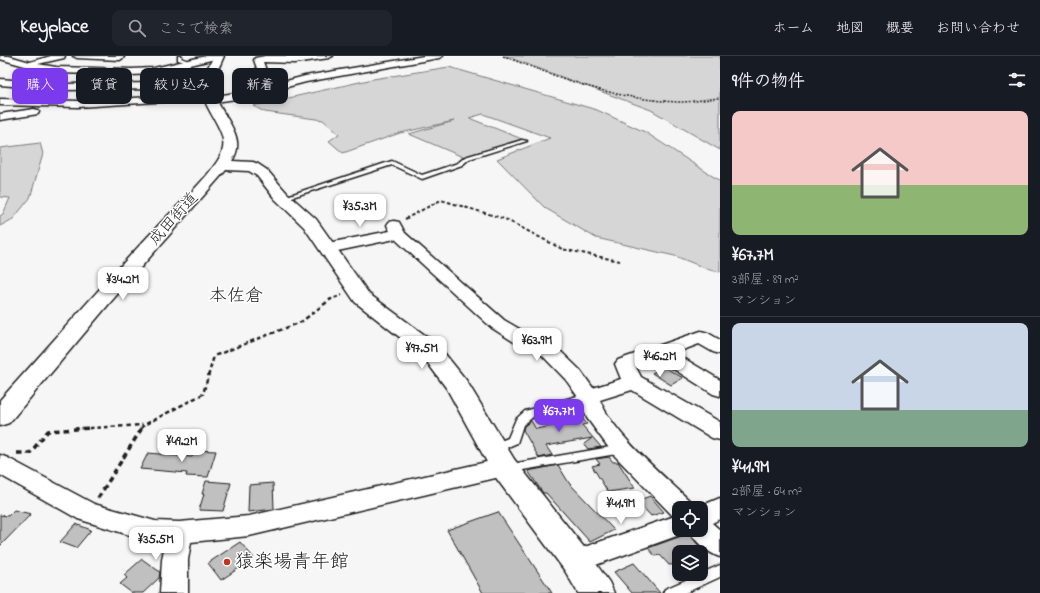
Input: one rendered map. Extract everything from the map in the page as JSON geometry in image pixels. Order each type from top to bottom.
[{"type":"street","points":[[3,57],[16,56]]},
{"type":"street","points":[[14,68],[61,56]]},
{"type":"street","points":[[78,56],[120,57],[119,61],[109,68]]},
{"type":"street","points":[[166,68],[218,56]]},
{"type":"street","points":[[214,68],[218,56]]},
{"type":"street","points":[[261,68],[258,60],[295,60],[329,56]]},
{"type":"street","points":[[224,93],[249,94],[305,79],[435,56]]},
{"type":"street","points":[[3,57],[56,70],[76,71]]},
{"type":"street","points":[[288,75],[308,72],[344,63]]},
{"type":"street","points":[[0,82],[36,86],[76,87]]},
{"type":"street","points":[[1,103],[12,103]]},
{"type":"street","points":[[68,104],[140,103]]},
{"type":"street","points":[[0,117],[43,110],[52,104]]},
{"type":"street","name":"成田街道","points":[[0,417],[222,165],[230,152],[232,142],[226,127],[214,112],[214,104]]},
{"type":"street","points":[[222,165],[253,167],[262,173],[284,198],[310,223],[362,298],[428,349],[457,386],[499,458],[576,561],[597,593]]},
{"type":"street","points":[[328,248],[396,229],[498,324],[521,338],[545,347],[572,375],[588,396],[594,414],[622,449],[674,501]]},
{"type":"street","points":[[720,348],[701,337],[625,364],[630,377],[634,382],[720,432]]},
{"type":"street","points":[[660,352],[720,389]]},
{"type":"street","points":[[588,396],[634,382]]},
{"type":"street","points":[[8,458],[87,512],[155,532],[179,533],[248,526],[499,458]]},
{"type":"street","points":[[708,514],[720,508]]},
{"type":"street","points":[[576,561],[672,527]]},
{"type":"street","points":[[174,593],[175,560],[179,533]]},
{"type":"street","points":[[708,535],[720,546]]},
{"type":"lane","points":[[180,56],[179,59],[189,62]]},
{"type":"lane","points":[[284,198],[392,163],[422,177],[460,164],[467,158],[524,141]]},
{"type":"lane","points":[[588,396],[521,418],[516,427],[513,440],[499,458],[517,468],[622,449]]},
{"type":"lane","points":[[670,593],[720,571]]},
{"type":"path","points":[[503,56],[573,83],[638,99],[682,102],[720,98]]},
{"type":"path","points":[[396,229],[441,200],[505,219],[562,248],[620,261]]},
{"type":"path","points":[[8,458],[30,453],[48,431],[144,425],[203,394],[214,356],[301,322],[329,300],[357,291]]},
{"type":"path","points":[[105,500],[98,498],[144,425]]},
{"type":"shaded area","points":[[505,56],[720,56],[720,150],[651,110]]},
{"type":"shaded area","points":[[449,67],[597,110],[645,132],[720,181],[720,272],[710,270],[675,256],[596,238],[545,208],[497,159],[550,138],[483,114],[469,118],[522,139],[463,157],[409,134],[454,121],[400,133],[343,153],[329,141],[339,134],[323,120],[265,112],[253,106],[262,104],[288,104],[288,98],[373,79]]},
{"type":"shaded area","points":[[40,143],[43,154],[30,198],[13,219],[0,226],[0,216],[3,214],[10,198],[0,197],[0,148]]},
{"type":"building","points":[[664,367],[683,378],[671,385],[652,373]]},
{"type":"building","points":[[574,409],[587,424],[582,425],[601,447],[588,449],[584,444],[592,438],[546,446],[552,455],[539,458],[523,430],[524,426],[531,421],[536,429],[562,424],[555,416],[561,415],[559,412]]},
{"type":"building","points":[[194,450],[216,451],[208,477],[186,476],[187,473],[140,469],[148,453],[192,457]]},
{"type":"building","points":[[609,457],[613,462],[618,462],[635,488],[608,492],[592,466],[600,464],[596,459]]},
{"type":"building","points":[[558,465],[569,483],[614,530],[590,542],[546,493],[543,493],[528,471]]},
{"type":"building","points":[[206,481],[231,483],[223,511],[199,510]]},
{"type":"building","points":[[273,483],[274,509],[248,512],[249,485]]},
{"type":"building","points":[[650,496],[664,512],[651,516],[637,501]]},
{"type":"building","points":[[14,510],[31,514],[0,546],[0,515],[8,516]]},
{"type":"building","points":[[498,512],[552,593],[483,593],[447,530]]},
{"type":"building","points":[[76,524],[91,530],[76,548],[60,542]]},
{"type":"building","points":[[679,537],[692,537],[698,545],[672,545],[672,565],[669,565],[660,555],[655,556],[648,548]]},
{"type":"building","points":[[240,542],[254,558],[221,580],[208,563]]},
{"type":"building","points":[[142,559],[160,572],[159,578],[143,593],[132,593],[120,584],[127,578],[124,575]]},
{"type":"building","points":[[634,563],[660,593],[632,593],[614,572]]},
{"type":"place","name":"猿楽場青年館","points":[[227,562]]},
{"type":"district","name":"本佐倉","points":[[236,297]]}]
